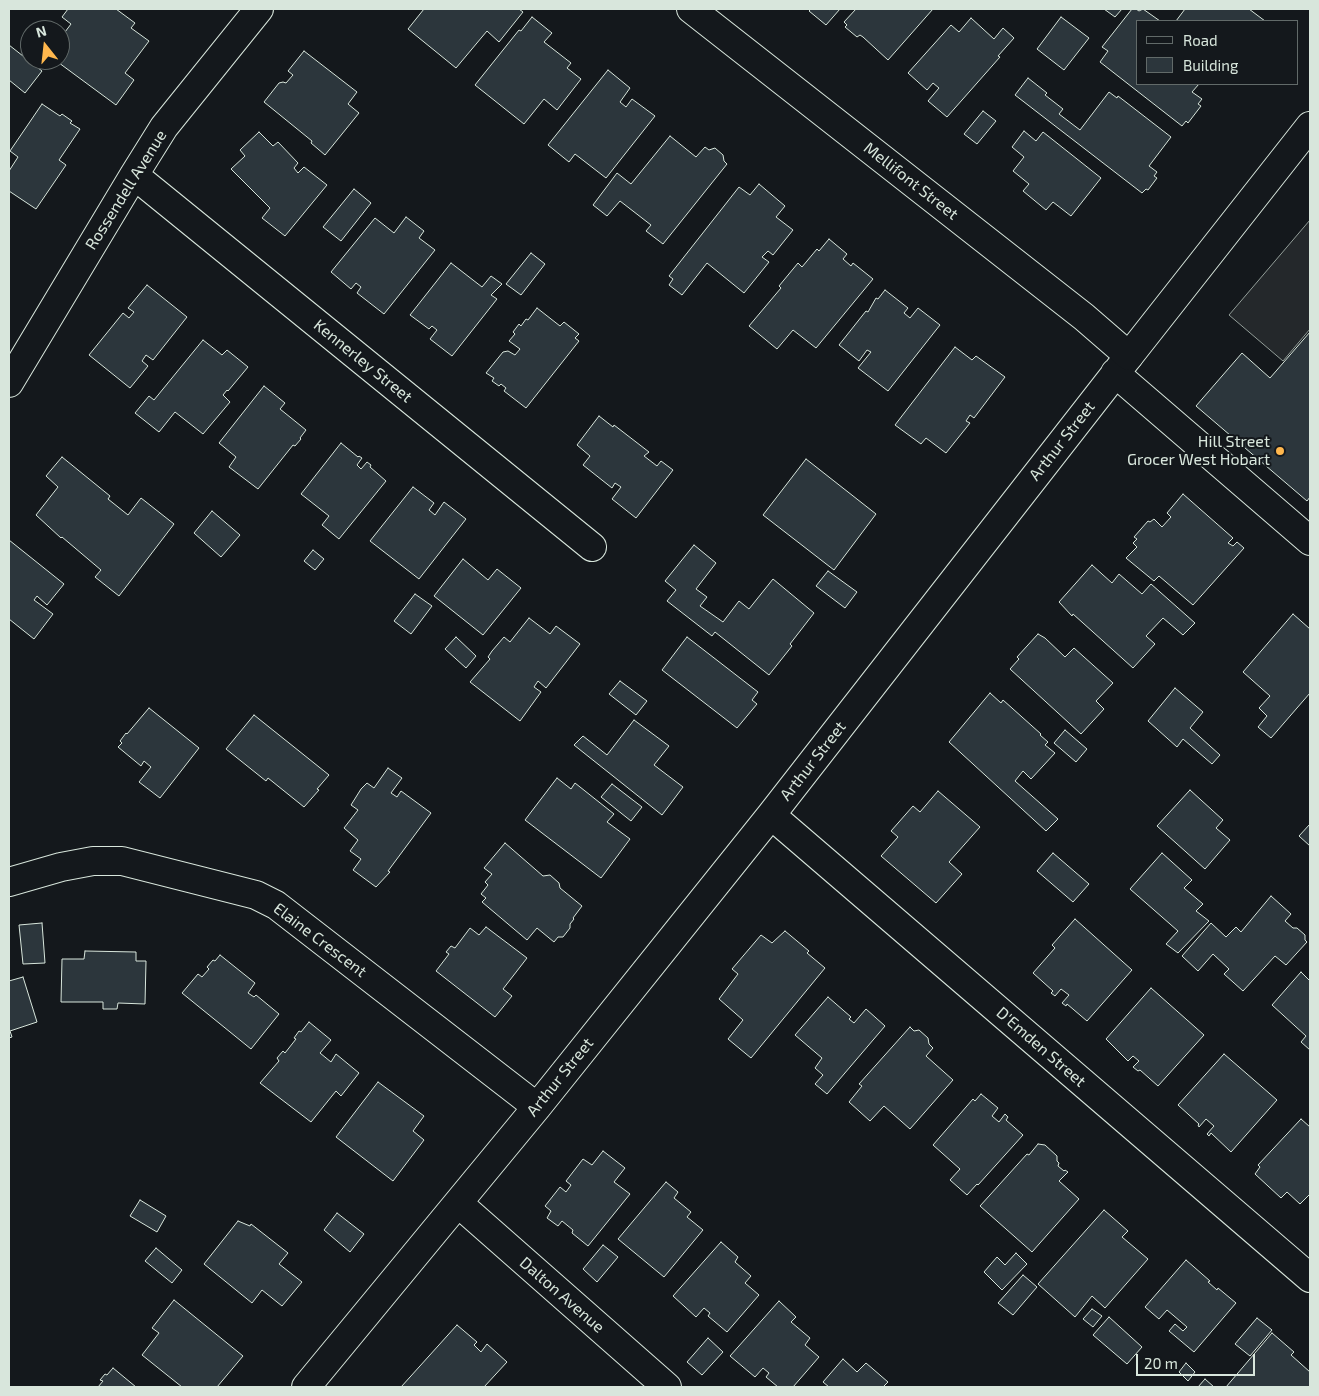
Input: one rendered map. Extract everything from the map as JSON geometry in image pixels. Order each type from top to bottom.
[{"type":"street","name":"Rossendell Avenue","points":[[9,383],[164,127],[259,9]]},
{"type":"street","name":"Mellifont Street","points":[[692,9],[1084,317],[1122,365],[1310,541]]},
{"type":"street","name":"Arthur Street","points":[[306,1387],[537,1106],[771,815],[1310,126]]},
{"type":"street","name":"Kennerley Street","points":[[134,175],[592,547]]},
{"type":"street","name":"D'Emden Street","points":[[771,815],[1310,1278]]},
{"type":"street","name":"Elaine Crescent","points":[[9,882],[61,866],[85,862],[122,862],[256,895],[276,905],[537,1106]]},
{"type":"street","name":"Dalton Avenue","points":[[458,1203],[667,1387]]},
{"type":"shaded area","points":[[1310,220],[1310,329],[1283,361],[1229,315]]},
{"type":"building","points":[[68,9],[116,9],[135,23],[131,28],[149,41],[125,73],[134,80],[116,105],[69,70],[71,24],[70,20],[62,17]]},
{"type":"building","points":[[424,9],[519,9],[523,12],[499,42],[487,31],[456,68],[408,29]]},
{"type":"building","points":[[811,9],[840,9],[826,25],[809,11]]},
{"type":"building","points":[[856,9],[933,9],[888,60],[863,37],[860,35],[857,37],[845,27],[847,25],[844,22]]},
{"type":"building","points":[[1104,9],[1122,9],[1115,17]]},
{"type":"building","points":[[1132,9],[1139,11],[1143,9],[1159,20],[1136,20],[1136,85],[1198,85],[1192,92],[1202,99],[1198,104],[1201,106],[1188,123],[1186,121],[1182,126],[1100,62],[1108,51],[1102,47]]},
{"type":"building","points":[[1185,9],[1249,9],[1264,20],[1177,20]]},
{"type":"building","points":[[532,17],[552,33],[544,42],[571,63],[567,68],[581,79],[557,110],[544,99],[524,124],[475,85],[519,30],[521,31]]},
{"type":"building","points":[[1061,17],[1089,38],[1064,70],[1037,49]]},
{"type":"building","points":[[971,18],[994,39],[1003,28],[1014,38],[998,56],[1000,57],[947,117],[928,101],[939,88],[933,83],[927,90],[908,73],[951,25],[959,32]]},
{"type":"building","points":[[9,45],[20,54],[20,70],[42,71],[25,93],[9,80]]},
{"type":"building","points":[[304,51],[357,92],[348,104],[359,113],[325,155],[311,143],[312,141],[264,102],[279,83],[286,83],[293,75],[288,71]]},
{"type":"building","points":[[608,70],[630,88],[620,102],[626,107],[632,99],[655,116],[606,178],[575,154],[569,162],[548,145]]},
{"type":"building","points":[[1028,78],[1063,109],[1059,114],[1080,130],[1109,92],[1117,98],[1118,96],[1171,137],[1149,166],[1157,172],[1154,176],[1157,178],[1148,190],[1146,189],[1142,193],[1015,95]]},
{"type":"building","points":[[42,104],[60,116],[62,114],[72,121],[70,123],[80,129],[59,160],[66,165],[36,209],[9,191],[9,171],[18,157],[10,151]]},
{"type":"building","points":[[983,111],[996,121],[977,144],[964,134]]},
{"type":"building","points":[[1024,131],[1036,141],[1043,132],[1101,178],[1071,216],[1053,202],[1046,210],[1023,191],[1029,184],[1013,171],[1024,157],[1012,147]]},
{"type":"building","points":[[259,132],[273,146],[278,142],[298,163],[294,168],[298,173],[304,167],[327,185],[285,236],[262,218],[270,208],[231,169],[245,156],[240,150]]},
{"type":"building","points":[[670,136],[696,157],[705,147],[709,150],[715,148],[723,155],[724,161],[727,164],[663,244],[646,231],[651,225],[620,201],[607,216],[593,205],[617,173],[631,184]]},
{"type":"building","points":[[759,184],[785,206],[776,217],[793,230],[773,255],[768,251],[762,257],[769,262],[744,293],[707,263],[682,295],[669,285],[673,279],[669,276],[739,187],[750,195]]},
{"type":"building","points":[[354,189],[371,203],[341,241],[323,227]]},
{"type":"building","points":[[406,217],[424,231],[419,238],[435,250],[384,314],[357,293],[361,287],[356,283],[351,289],[331,272],[375,218],[394,233]]},
{"type":"building","points":[[829,239],[847,254],[843,259],[851,266],[853,263],[873,279],[816,348],[793,330],[777,349],[749,326],[781,288],[779,286],[798,263],[802,267],[817,249],[819,251]]},
{"type":"building","points":[[531,253],[545,264],[521,295],[506,284]]},
{"type":"building","points":[[451,263],[482,287],[491,276],[502,284],[491,295],[497,299],[452,356],[430,339],[437,330],[432,326],[429,329],[410,315]]},
{"type":"building","points":[[147,285],[187,317],[153,360],[146,355],[142,361],[148,366],[130,388],[89,355],[123,313],[129,318],[134,312],[128,308]]},
{"type":"building","points":[[885,290],[908,308],[904,313],[910,318],[918,308],[940,325],[888,391],[858,368],[871,352],[867,350],[859,361],[839,345],[866,311],[868,312],[876,298],[878,299]]},
{"type":"building","points":[[537,308],[560,326],[564,322],[579,334],[575,338],[579,341],[526,408],[504,391],[506,388],[501,384],[499,386],[492,381],[494,378],[486,373],[503,352],[508,351],[515,355],[520,349],[509,341],[515,334],[513,332],[519,324],[521,326],[526,319],[528,320]]},
{"type":"building","name":"Hill Street Grocer West Hobart","points":[[1310,332],[1310,497],[1307,501],[1196,406],[1242,353],[1270,378]]},
{"type":"building","points":[[203,340],[222,355],[227,350],[248,367],[223,395],[230,402],[203,434],[175,412],[159,432],[135,413],[149,396],[154,400]]},
{"type":"building","points":[[955,347],[972,360],[976,356],[1005,377],[974,418],[970,415],[966,421],[970,423],[946,453],[926,438],[921,444],[895,425]]},
{"type":"building","points":[[264,386],[285,403],[280,409],[306,430],[301,439],[295,446],[293,445],[258,489],[229,467],[236,457],[219,443]]},
{"type":"building","points":[[599,416],[649,452],[644,456],[657,466],[661,461],[673,470],[636,518],[612,499],[621,487],[615,483],[612,488],[583,465],[590,456],[577,445]]},
{"type":"building","points":[[341,443],[358,457],[362,458],[357,465],[361,469],[367,462],[386,481],[339,539],[322,525],[329,516],[301,494]]},
{"type":"building","points":[[62,457],[110,496],[108,499],[128,515],[141,498],[174,524],[119,596],[95,577],[101,570],[36,515],[58,487],[46,476]]},
{"type":"building","points":[[806,459],[876,514],[834,570],[763,515]]},
{"type":"building","points":[[413,487],[434,503],[429,510],[435,515],[444,502],[466,519],[419,579],[370,541]]},
{"type":"building","points":[[1183,494],[1233,538],[1228,543],[1233,546],[1237,542],[1244,548],[1193,605],[1159,576],[1154,581],[1126,558],[1137,547],[1133,543],[1137,539],[1134,537],[1148,521],[1150,522],[1154,519],[1162,527],[1171,517],[1167,513]]},
{"type":"building","points":[[212,511],[240,535],[221,557],[194,533]]},
{"type":"building","points":[[9,540],[64,584],[47,605],[37,596],[34,600],[53,614],[34,639],[9,619]]},
{"type":"building","points":[[694,545],[716,563],[696,589],[707,597],[700,606],[723,622],[739,601],[749,609],[773,579],[814,613],[790,644],[792,646],[769,675],[715,632],[712,636],[667,601],[676,590],[665,581]]},
{"type":"building","points":[[313,550],[324,559],[315,570],[304,561]]},
{"type":"building","points":[[463,559],[488,580],[497,569],[521,588],[483,635],[434,596]]},
{"type":"building","points":[[1092,565],[1112,583],[1119,574],[1142,594],[1151,584],[1195,623],[1183,635],[1163,618],[1146,636],[1155,644],[1133,668],[1073,614],[1072,616],[1059,602]]},
{"type":"building","points":[[828,571],[857,592],[845,608],[816,586]]},
{"type":"building","points":[[415,594],[432,606],[411,634],[394,621]]},
{"type":"building","points":[[1293,614],[1310,629],[1310,693],[1271,738],[1258,727],[1267,716],[1259,708],[1270,696],[1243,672]]},
{"type":"building","points":[[529,618],[550,634],[556,626],[580,644],[546,688],[538,681],[534,687],[541,692],[520,721],[470,682],[490,659],[488,657],[504,637],[510,642]]},
{"type":"building","points":[[1038,634],[1065,657],[1074,648],[1113,683],[1096,701],[1104,709],[1081,734],[1010,669],[1019,659],[1017,657]]},
{"type":"building","points":[[456,637],[476,656],[466,668],[445,649]]},
{"type":"building","points":[[687,637],[758,692],[752,700],[757,704],[737,728],[662,670]]},
{"type":"building","points":[[620,681],[647,701],[636,715],[609,694]]},
{"type":"building","points":[[1175,688],[1203,712],[1190,728],[1220,755],[1212,764],[1183,739],[1177,747],[1148,721]]},
{"type":"building","points":[[990,693],[1001,703],[1003,700],[1041,734],[1048,742],[1045,745],[1055,753],[1031,779],[1023,771],[1015,781],[1058,819],[1046,831],[949,742]]},
{"type":"building","points":[[149,708],[199,748],[160,798],[139,782],[151,767],[144,761],[141,766],[118,747],[126,733]]},
{"type":"building","points":[[254,715],[329,775],[304,807],[268,778],[266,781],[226,749]]},
{"type":"building","points":[[634,720],[669,746],[654,765],[683,787],[662,815],[574,745],[583,736],[607,755]]},
{"type":"building","points":[[1065,730],[1087,749],[1076,762],[1054,743]]},
{"type":"building","points":[[388,768],[402,778],[391,793],[397,797],[401,791],[431,813],[388,871],[390,872],[376,887],[353,870],[361,859],[350,851],[358,840],[344,828],[358,810],[351,805],[361,789],[367,783],[374,788]]},
{"type":"building","points":[[557,778],[571,789],[575,783],[614,814],[607,822],[630,839],[601,878],[525,820]]},
{"type":"building","points":[[612,784],[642,807],[631,821],[601,797]]},
{"type":"building","points":[[1190,790],[1223,820],[1216,828],[1230,840],[1205,869],[1157,826]]},
{"type":"building","points":[[938,791],[980,827],[949,862],[962,874],[936,903],[881,856],[898,837],[891,831],[913,806],[920,812]]},
{"type":"building","points":[[1310,824],[1310,846],[1299,836]]},
{"type":"building","points":[[505,843],[543,876],[550,875],[559,883],[560,888],[582,906],[563,937],[558,937],[554,942],[537,928],[527,940],[482,902],[486,898],[481,894],[488,885],[485,882],[492,874],[484,868]]},
{"type":"building","points":[[1053,853],[1089,884],[1073,902],[1037,871]]},
{"type":"building","points":[[1162,853],[1192,880],[1184,888],[1203,904],[1196,911],[1209,921],[1178,953],[1166,944],[1178,931],[1130,889]]},
{"type":"building","points":[[1271,896],[1291,914],[1285,921],[1305,935],[1307,942],[1286,965],[1275,956],[1243,991],[1224,974],[1229,969],[1213,954],[1198,971],[1182,956],[1211,923],[1226,937],[1236,927],[1241,932]]},
{"type":"building","points":[[1075,919],[1132,970],[1087,1021],[1067,1004],[1066,1006],[1062,1003],[1069,995],[1061,989],[1055,996],[1051,993],[1053,991],[1033,973],[1055,948],[1052,945]]},
{"type":"building","points":[[42,923],[45,963],[23,964],[19,925]]},
{"type":"building","points":[[486,927],[527,958],[503,989],[512,996],[495,1017],[436,971],[449,954],[446,952],[451,946],[455,948],[470,928],[479,935]]},
{"type":"building","points":[[785,931],[809,951],[807,953],[825,968],[751,1058],[728,1039],[743,1020],[719,999],[738,974],[732,969],[761,935],[772,943]]},
{"type":"building","points":[[85,951],[136,952],[136,961],[146,961],[145,1004],[118,1003],[117,1009],[103,1009],[103,1002],[61,1002],[62,959],[84,959]]},
{"type":"building","points":[[220,955],[255,983],[248,993],[254,997],[256,995],[279,1014],[251,1049],[182,993],[198,974],[202,977],[209,969],[207,967]]},
{"type":"building","points":[[1301,972],[1310,981],[1310,1050],[1301,1042],[1306,1036],[1272,1005]]},
{"type":"building","points":[[23,977],[37,1022],[10,1031],[12,1037],[9,1038],[9,981]]},
{"type":"building","points":[[1151,988],[1204,1035],[1158,1086],[1140,1070],[1138,1071],[1133,1067],[1139,1061],[1133,1056],[1128,1061],[1106,1039]]},
{"type":"building","points":[[828,997],[851,1017],[849,1019],[854,1023],[866,1009],[885,1026],[827,1094],[815,1084],[823,1075],[815,1068],[822,1058],[795,1035]]},
{"type":"building","points":[[309,1022],[331,1040],[320,1053],[331,1062],[336,1054],[359,1073],[341,1096],[336,1091],[311,1122],[260,1083],[279,1061],[277,1058],[283,1051],[285,1053],[296,1039],[294,1038],[299,1031],[301,1032]]},
{"type":"building","points":[[910,1027],[914,1031],[919,1030],[928,1038],[929,1044],[933,1048],[926,1056],[953,1080],[910,1129],[884,1106],[870,1121],[849,1102],[862,1086],[859,1084]]},
{"type":"building","points":[[1224,1054],[1277,1100],[1231,1152],[1211,1133],[1209,1136],[1207,1134],[1214,1126],[1206,1119],[1199,1127],[1199,1124],[1178,1105]]},
{"type":"building","points":[[378,1082],[424,1116],[413,1131],[424,1140],[393,1181],[336,1137]]},
{"type":"building","points":[[981,1094],[998,1108],[992,1116],[999,1122],[1005,1114],[1008,1117],[1006,1120],[1023,1135],[967,1195],[950,1180],[960,1169],[933,1145],[973,1099],[975,1101]]},
{"type":"building","points":[[1301,1119],[1310,1127],[1310,1194],[1300,1204],[1287,1192],[1281,1198],[1255,1174],[1260,1167],[1258,1165]]},
{"type":"building","points":[[1038,1144],[1045,1145],[1057,1156],[1058,1166],[1068,1172],[1059,1181],[1079,1199],[1032,1252],[980,1206]]},
{"type":"building","points":[[603,1151],[625,1168],[614,1182],[630,1194],[588,1246],[572,1233],[573,1230],[562,1221],[558,1226],[547,1218],[551,1211],[545,1206],[560,1187],[566,1192],[571,1185],[566,1181],[583,1159],[592,1165]]},
{"type":"building","points":[[666,1182],[678,1192],[674,1198],[691,1212],[687,1217],[703,1230],[664,1277],[618,1239]]},
{"type":"building","points":[[140,1200],[166,1216],[157,1232],[130,1216]]},
{"type":"building","points":[[1104,1210],[1128,1231],[1122,1237],[1148,1259],[1105,1308],[1092,1296],[1075,1317],[1038,1284]]},
{"type":"building","points":[[337,1213],[364,1234],[350,1252],[324,1230]]},
{"type":"building","points":[[238,1221],[250,1226],[251,1224],[288,1253],[279,1264],[302,1282],[282,1306],[262,1290],[252,1303],[204,1264]]},
{"type":"building","points":[[721,1242],[738,1257],[735,1262],[751,1276],[745,1283],[759,1295],[727,1332],[708,1316],[710,1313],[704,1308],[696,1317],[673,1296]]},
{"type":"building","points":[[603,1245],[618,1257],[597,1282],[583,1269]]},
{"type":"building","points":[[156,1248],[182,1270],[172,1283],[145,1261]]},
{"type":"building","points":[[1016,1253],[1027,1264],[1002,1290],[984,1272],[997,1257],[1005,1265]]},
{"type":"building","points":[[1186,1260],[1210,1281],[1208,1282],[1217,1290],[1218,1288],[1236,1303],[1194,1352],[1169,1331],[1175,1324],[1183,1331],[1187,1327],[1167,1310],[1159,1319],[1145,1307]]},
{"type":"building","points":[[1023,1275],[1037,1287],[1013,1315],[998,1303]]},
{"type":"building","points":[[174,1300],[243,1356],[217,1387],[182,1387],[142,1355],[159,1333],[152,1328]]},
{"type":"building","points":[[779,1301],[796,1317],[791,1322],[810,1338],[805,1345],[819,1357],[793,1387],[778,1387],[766,1377],[769,1373],[763,1368],[755,1377],[730,1356]]},
{"type":"building","points":[[1092,1309],[1102,1316],[1093,1327],[1083,1319]]},
{"type":"building","points":[[1109,1317],[1142,1347],[1127,1364],[1093,1335]]},
{"type":"building","points":[[1257,1318],[1272,1330],[1250,1356],[1235,1344]]},
{"type":"building","points":[[457,1325],[477,1342],[474,1345],[481,1352],[487,1344],[507,1362],[484,1387],[401,1387]]},
{"type":"building","points":[[1272,1333],[1294,1352],[1291,1355],[1310,1372],[1310,1387],[1226,1387]]},
{"type":"building","points":[[708,1338],[723,1352],[702,1375],[687,1362]]},
{"type":"building","points":[[843,1359],[857,1372],[866,1363],[888,1382],[883,1387],[829,1387],[823,1382]]},
{"type":"building","points":[[1186,1363],[1195,1372],[1188,1381],[1179,1372]]},
{"type":"building","points":[[113,1368],[136,1387],[98,1387],[103,1381],[100,1380]]},
{"type":"building","points":[[1205,1379],[1214,1387],[1198,1387]]},
{"type":"place","name":"Hill Street Grocer West Hobart","points":[[1280,451]]}]
